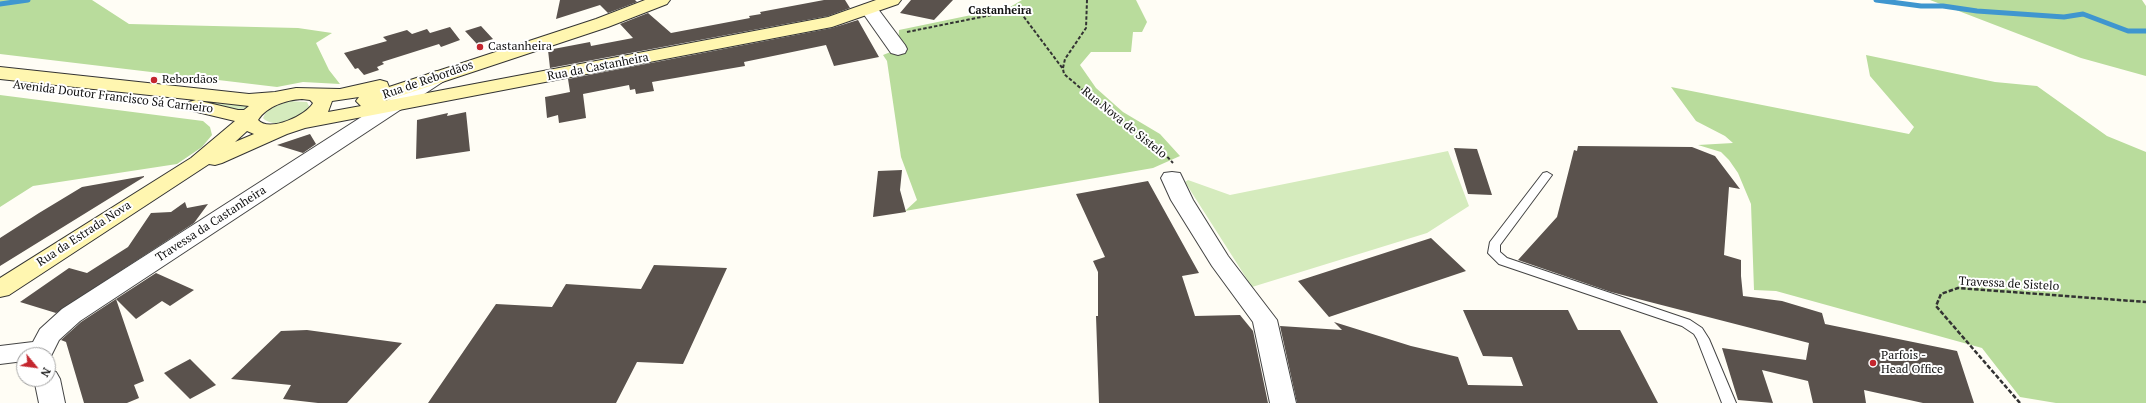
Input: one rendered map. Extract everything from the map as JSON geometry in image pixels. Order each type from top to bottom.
[{"type":"main road","name":"Rua de Rebordãos","points":[[279,98],[300,94],[330,96],[371,88],[620,10],[644,0]]},
{"type":"main road","name":"Rua de Rebordãos","points":[[297,124],[629,14],[661,0]]},
{"type":"main road","name":"Rua da Castanheira","points":[[297,124],[391,108],[832,22],[892,0]]},
{"type":"main road","name":"Avenida Doutor Francisco Sá Carneiro","points":[[0,73],[249,100],[279,98]]},
{"type":"main road","name":"Avenida Doutor Francisco Sá Carneiro","points":[[0,83],[195,105],[249,118]]},
{"type":"main road","points":[[249,118],[253,127],[262,130],[297,124],[318,113],[323,106],[322,100],[316,95]]},
{"type":"main road","name":"Rua da Estrada Nova","points":[[0,289],[208,155],[260,106],[279,98]]},
{"type":"main road","name":"Rua da Estrada Nova","points":[[169,180],[297,124]]},
{"type":"street","points":[[870,9],[893,43]]},
{"type":"street","points":[[442,75],[433,87],[445,97]]},
{"type":"street","name":"Travessa da Castanheira","points":[[45,347],[50,335],[71,315],[442,75]]},
{"type":"street","points":[[1172,178],[1182,200],[1220,261],[1265,320],[1283,403]]},
{"type":"street","points":[[0,355],[16,354]]},
{"type":"street","points":[[49,387],[52,403]]},
{"type":"lane","points":[[1547,175],[1494,245],[1494,253],[1503,261],[1686,323],[1698,331],[1703,339],[1729,403]]},
{"type":"path","points":[[1063,69],[1065,59],[1086,28],[1088,0]]},
{"type":"path","name":"Rua Nova de Sistelo","points":[[893,43],[1011,11],[1021,13],[1063,69],[1064,74],[1104,108],[1108,114],[1161,150],[1175,165],[1175,173],[1172,178]]},
{"type":"path","name":"Travessa de Sistelo","points":[[2020,403],[1936,306],[1941,294],[1958,288],[2146,302]]},
{"type":"green space","points":[[0,0],[92,0],[129,24],[298,28],[332,33],[316,43],[329,70],[340,84],[303,82],[277,87],[0,54]]},
{"type":"green space","points":[[1022,0],[1136,0],[1147,22],[1142,32],[1133,32],[1131,52],[1091,52],[1080,65],[1096,88],[1123,112],[1160,134],[1180,156],[1153,168],[905,211],[917,200],[901,157],[887,61],[883,55],[898,49],[899,30],[1010,7]]},
{"type":"green space","points":[[1930,0],[2142,0],[2146,6],[2146,76],[2081,58]]},
{"type":"green space","points":[[1866,55],[1995,82],[2037,86],[2107,136],[2146,152],[2146,403],[2056,403],[2020,397],[1982,348],[1776,291],[1754,290],[1751,204],[1738,173],[1729,160],[1721,152],[1698,145],[1733,143],[1725,136],[1696,121],[1671,87],[1909,134],[1914,127],[1870,76]]},
{"type":"green space","points":[[0,95],[203,121],[210,127],[212,135],[202,147],[177,164],[33,186],[0,207]]},
{"type":"green space","points":[[197,100],[252,104],[241,111]]},
{"type":"green space","points":[[288,101],[307,102],[310,108],[295,119],[283,123],[271,122],[263,118],[267,110]]},
{"type":"green space","points":[[1448,151],[1469,206],[1427,233],[1252,287],[1185,182],[1188,180],[1230,195]]},
{"type":"building","points":[[560,0],[635,0],[637,2],[608,13],[600,5],[556,19]]},
{"type":"building","points":[[824,0],[845,0],[850,8],[828,16],[550,68],[548,50],[590,42],[591,46],[633,38],[620,24],[648,13],[671,33],[750,18],[749,16],[761,14],[760,12]]},
{"type":"building","points":[[911,0],[953,0],[934,20],[900,13]]},
{"type":"building","points":[[858,20],[879,57],[834,66],[826,45],[744,62],[745,66],[652,82],[654,91],[636,94],[635,89],[630,90],[629,85],[583,94],[586,118],[559,123],[558,115],[547,118],[545,97],[570,92],[568,79],[832,28]]},
{"type":"building","points":[[481,26],[493,39],[477,44],[465,31]]},
{"type":"building","points":[[450,27],[460,40],[441,47],[439,44],[382,62],[384,64],[377,67],[379,70],[364,75],[358,68],[355,69],[344,53],[387,41],[383,37],[407,30],[412,34],[427,29],[430,33]]},
{"type":"building","points":[[466,112],[470,151],[416,159],[417,120],[448,113],[447,116]]},
{"type":"building","points":[[310,134],[316,144],[303,153],[277,145]]},
{"type":"building","points":[[1578,146],[1692,147],[1715,156],[1740,189],[1729,187],[1724,255],[1741,260],[1743,296],[1782,301],[1822,313],[1825,324],[1957,351],[1974,403],[1923,403],[1864,390],[1866,403],[1813,403],[1808,381],[1762,370],[1773,403],[1738,400],[1722,348],[1806,360],[1809,343],[1611,292],[1518,260],[1557,217],[1574,150],[1577,151]]},
{"type":"building","points":[[1454,148],[1477,149],[1492,195],[1468,194]]},
{"type":"building","points":[[902,170],[900,190],[906,212],[873,217],[878,171]]},
{"type":"building","points":[[144,176],[0,266],[0,238],[39,213],[82,187]]},
{"type":"building","points":[[1148,181],[1199,273],[1182,276],[1195,316],[1240,315],[1253,331],[1268,403],[1099,403],[1096,316],[1098,316],[1098,272],[1093,261],[1105,257],[1076,194]]},
{"type":"building","points":[[185,202],[187,208],[208,204],[194,223],[56,313],[20,302],[69,268],[87,273],[128,247],[151,213],[171,212]]},
{"type":"building","points":[[1431,238],[1466,271],[1329,317],[1298,281]]},
{"type":"building","points":[[654,265],[727,268],[683,364],[637,362],[616,403],[428,403],[496,304],[552,307],[566,284],[641,289]]},
{"type":"building","points":[[156,273],[194,290],[170,306],[162,301],[136,319],[116,299]]},
{"type":"building","points":[[116,299],[144,381],[134,385],[139,398],[127,403],[84,403],[66,342],[61,340],[81,322]]},
{"type":"building","points":[[1463,310],[1568,310],[1578,330],[1620,330],[1658,403],[1297,403],[1280,326],[1342,330],[1334,322],[1411,346],[1458,357],[1468,385],[1523,386],[1512,357],[1483,356]]},
{"type":"building","points":[[307,330],[402,343],[347,403],[318,403],[283,399],[291,385],[231,379],[281,331]]},
{"type":"building","points":[[190,359],[216,385],[190,399],[164,373]]},
{"type":"waterway","points":[[0,4],[28,0]]},
{"type":"waterway","points":[[1876,0],[1921,6],[1943,6],[1977,11],[2064,17],[2083,14],[2128,31],[2146,31]]},
{"type":"place","name":"Castanheira","points":[[480,47]]},
{"type":"place","name":"Rebordãos","points":[[154,80]]},
{"type":"place","name":"Parfois - Head Office","points":[[1873,363]]},
{"type":"district","name":"Castanheira","points":[[1000,11]]}]
